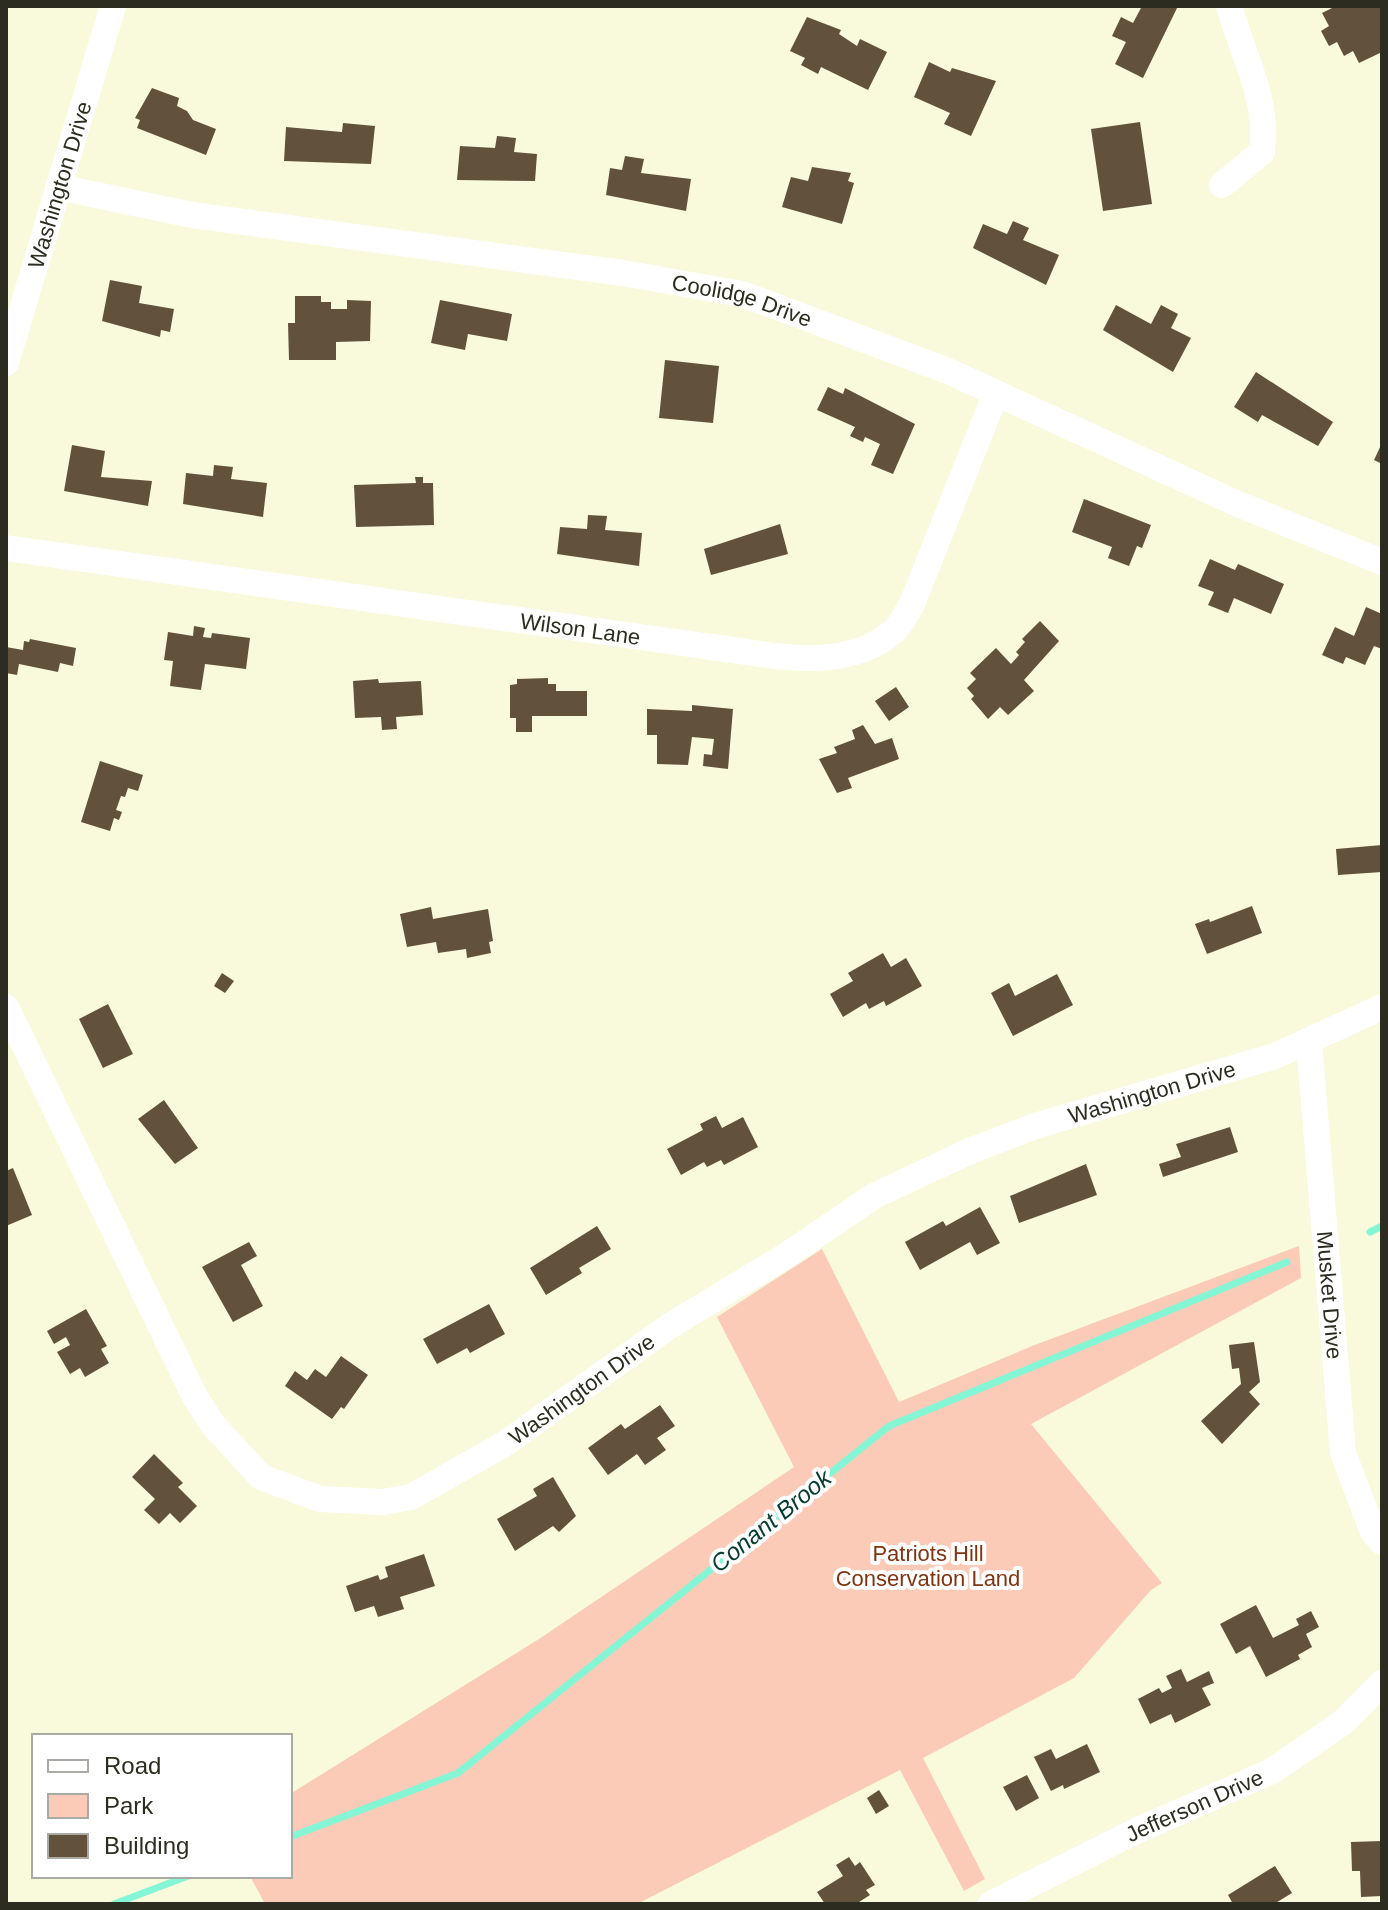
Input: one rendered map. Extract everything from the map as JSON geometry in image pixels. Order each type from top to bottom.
[{"type":"street","name":"Washington Drive","points":[[6,363],[113,6]]},
{"type":"street","points":[[1222,185],[1262,152],[1265,126],[1259,93],[1229,6]]},
{"type":"street","name":"Coolidge Drive","points":[[58,187],[192,215],[623,273],[742,294],[921,360],[1238,504],[1382,562]]},
{"type":"street","name":"Wilson Lane","points":[[6,548],[704,646],[805,657],[848,656],[896,629],[912,604],[996,393]]},
{"type":"street","name":"Washington Drive","points":[[6,1007],[195,1397],[213,1425],[261,1477],[320,1499],[383,1502],[411,1497],[465,1469],[668,1327],[787,1255],[874,1196],[970,1151],[1035,1126],[1275,1056],[1382,1007]]},
{"type":"street","name":"Musket Drive","points":[[1309,1042],[1343,1453],[1373,1532],[1382,1542]]},
{"type":"street","name":"Jefferson Drive","points":[[991,1904],[1134,1832],[1272,1771],[1342,1723],[1382,1683]]},
{"type":"green space","name":"Patriots Hill Conservation Land","points":[[1299,1246],[1301,1278],[1031,1424],[1162,1583],[1151,1590],[1074,1678],[923,1758],[985,1879],[964,1891],[900,1770],[637,1904],[265,1904],[251,1878],[292,1878],[292,1793],[539,1639],[794,1467],[717,1317],[822,1249],[899,1402],[1032,1346]]},
{"type":"building","points":[[1142,6],[1178,6],[1143,78],[1115,64],[1126,42],[1112,36],[1121,17],[1133,23]]},
{"type":"building","points":[[1336,6],[1380,6],[1382,52],[1359,63],[1353,51],[1344,56],[1337,42],[1329,46],[1321,31],[1329,26],[1322,13]]},
{"type":"building","points":[[807,17],[841,30],[839,34],[857,46],[860,39],[887,52],[868,90],[821,67],[818,74],[801,65],[805,58],[790,51]]},
{"type":"building","points":[[929,62],[950,72],[952,68],[996,81],[971,136],[944,124],[950,113],[914,97]]},
{"type":"building","points":[[152,88],[179,98],[177,106],[187,111],[193,120],[216,129],[206,155],[137,128],[140,120],[135,118]]},
{"type":"building","points":[[1140,122],[1152,204],[1103,211],[1091,129]]},
{"type":"building","points":[[343,123],[375,126],[371,164],[284,161],[286,127],[342,132]]},
{"type":"building","points":[[497,136],[516,138],[514,152],[537,154],[535,181],[457,180],[460,146],[495,148]]},
{"type":"building","points":[[625,156],[644,159],[641,173],[691,179],[686,211],[606,195],[610,168],[622,170]]},
{"type":"building","points":[[812,167],[851,173],[848,181],[854,183],[842,224],[782,207],[791,177],[808,181]]},
{"type":"building","points":[[1013,221],[1029,228],[1023,240],[1059,255],[1046,285],[973,248],[983,224],[1007,234]]},
{"type":"building","points":[[110,280],[142,286],[139,303],[174,309],[170,332],[161,330],[160,337],[102,321]]},
{"type":"building","points":[[295,296],[321,296],[321,302],[331,302],[331,309],[347,309],[347,300],[371,301],[370,341],[336,342],[336,360],[289,360],[288,323],[295,323]]},
{"type":"building","points":[[440,300],[512,314],[507,341],[468,334],[465,350],[431,343]]},
{"type":"building","points":[[1116,305],[1151,324],[1161,305],[1178,314],[1171,328],[1191,338],[1173,372],[1103,330]]},
{"type":"building","points":[[665,360],[719,366],[713,423],[659,418]]},
{"type":"building","points":[[1256,372],[1333,422],[1318,446],[1262,415],[1258,422],[1234,407]]},
{"type":"building","points":[[828,387],[843,394],[845,388],[915,424],[893,474],[871,465],[880,444],[865,437],[863,442],[850,436],[855,427],[817,410]]},
{"type":"building","points":[[1382,443],[1382,464],[1374,460]]},
{"type":"building","points":[[72,445],[105,451],[101,477],[152,481],[148,506],[64,491]]},
{"type":"building","points":[[214,465],[233,467],[231,479],[267,483],[263,517],[183,504],[186,473],[213,476]]},
{"type":"building","points":[[415,477],[423,477],[423,483],[433,483],[434,525],[356,527],[354,485],[416,483]]},
{"type":"building","points":[[1084,499],[1151,525],[1142,548],[1137,546],[1129,566],[1108,558],[1112,547],[1072,532]]},
{"type":"building","points":[[588,515],[607,516],[605,530],[642,533],[639,566],[557,554],[560,527],[587,529]]},
{"type":"building","points":[[780,524],[788,554],[711,575],[704,549]]},
{"type":"building","points":[[1210,559],[1235,570],[1238,564],[1284,584],[1271,614],[1234,598],[1228,613],[1208,605],[1214,592],[1198,586]]},
{"type":"building","points":[[1366,607],[1382,614],[1382,649],[1374,646],[1365,665],[1346,657],[1343,664],[1322,655],[1335,627],[1354,636]]},
{"type":"building","points":[[1040,621],[1059,641],[1024,680],[1034,691],[1008,715],[1000,707],[988,719],[971,699],[974,696],[967,688],[976,679],[970,673],[996,648],[1011,664],[1025,642],[1022,639]]},
{"type":"building","points":[[194,626],[205,628],[203,637],[211,638],[212,633],[250,638],[246,669],[205,664],[201,690],[170,686],[173,661],[164,660],[168,632],[193,636]]},
{"type":"building","points":[[30,639],[76,648],[73,666],[60,663],[58,672],[19,664],[17,675],[6,673],[6,647],[23,650],[24,641],[29,642]]},
{"type":"building","points":[[548,678],[548,684],[556,684],[556,691],[587,691],[587,716],[532,716],[532,732],[516,732],[516,718],[510,718],[510,685],[517,684],[517,679]]},
{"type":"building","points":[[378,679],[379,683],[421,681],[423,715],[396,717],[397,729],[382,730],[381,717],[355,718],[353,681]]},
{"type":"building","points":[[896,687],[909,707],[889,721],[875,701]]},
{"type":"building","points":[[692,705],[733,709],[728,769],[703,766],[704,754],[712,755],[714,739],[692,737],[688,765],[657,764],[657,735],[647,735],[647,709],[692,711]]},
{"type":"building","points":[[863,725],[875,744],[892,738],[899,759],[848,778],[852,788],[837,793],[819,759],[837,753],[834,747],[855,739],[852,730]]},
{"type":"building","points":[[100,761],[143,775],[138,791],[128,788],[125,797],[121,796],[116,810],[122,812],[119,820],[114,818],[110,831],[81,822]]},
{"type":"building","points":[[1382,845],[1382,872],[1338,875],[1336,849]]},
{"type":"building","points":[[1252,906],[1262,933],[1207,954],[1195,924],[1209,919],[1210,922]]},
{"type":"building","points":[[431,907],[433,919],[488,909],[493,941],[489,942],[491,953],[467,958],[466,949],[438,953],[436,942],[407,947],[400,914]]},
{"type":"building","points":[[883,953],[891,967],[906,958],[922,986],[886,1006],[884,1001],[869,1009],[866,1003],[843,1017],[830,994],[853,981],[848,973]]},
{"type":"building","points":[[222,973],[234,981],[225,993],[214,986]]},
{"type":"building","points":[[1057,974],[1073,1005],[1013,1036],[991,993],[1009,983],[1015,996]]},
{"type":"building","points":[[108,1004],[133,1054],[103,1068],[79,1019]]},
{"type":"building","points":[[164,1100],[198,1148],[175,1164],[138,1119]]},
{"type":"building","points":[[716,1116],[722,1128],[743,1117],[758,1147],[724,1165],[721,1160],[707,1167],[704,1162],[681,1175],[667,1149],[703,1130],[700,1124]]},
{"type":"building","points":[[1230,1127],[1238,1152],[1163,1177],[1159,1164],[1181,1157],[1176,1144]]},
{"type":"building","points":[[1086,1164],[1097,1195],[1019,1223],[1010,1196]]},
{"type":"building","points":[[13,1168],[32,1215],[6,1226],[6,1171]]},
{"type":"building","points":[[980,1207],[1000,1243],[977,1255],[970,1242],[920,1270],[905,1242],[943,1221],[946,1226]]},
{"type":"building","points":[[597,1226],[611,1249],[579,1268],[582,1273],[546,1295],[530,1268]]},
{"type":"building","points":[[249,1242],[257,1256],[241,1265],[263,1306],[233,1322],[202,1267]]},
{"type":"building","points":[[489,1304],[505,1334],[470,1353],[467,1348],[437,1364],[423,1339]]},
{"type":"building","points":[[86,1309],[107,1346],[101,1349],[109,1363],[85,1377],[80,1368],[70,1374],[57,1352],[70,1345],[66,1337],[54,1344],[47,1331]]},
{"type":"building","points":[[1254,1342],[1260,1382],[1249,1392],[1260,1404],[1222,1444],[1201,1421],[1241,1384],[1239,1368],[1232,1369],[1229,1345]]},
{"type":"building","points":[[341,1356],[368,1375],[344,1409],[341,1407],[332,1419],[285,1386],[295,1371],[307,1380],[315,1369],[326,1377]]},
{"type":"building","points":[[660,1405],[675,1426],[657,1438],[666,1450],[645,1465],[637,1454],[608,1475],[588,1448],[621,1424],[625,1429]]},
{"type":"building","points":[[154,1454],[183,1483],[178,1487],[197,1506],[180,1523],[170,1513],[159,1524],[144,1510],[155,1499],[132,1477]]},
{"type":"building","points":[[553,1477],[576,1516],[559,1532],[553,1526],[515,1551],[497,1519],[537,1496],[533,1489]]},
{"type":"building","points":[[424,1554],[435,1586],[400,1597],[404,1609],[378,1617],[374,1606],[355,1612],[346,1586],[378,1575],[380,1580],[388,1577],[385,1567]]},
{"type":"building","points":[[1256,1605],[1273,1638],[1299,1625],[1296,1619],[1311,1611],[1319,1627],[1306,1634],[1312,1647],[1298,1655],[1300,1659],[1266,1677],[1250,1646],[1236,1654],[1220,1624]]},
{"type":"building","points":[[1181,1669],[1187,1682],[1209,1671],[1214,1683],[1202,1688],[1211,1705],[1175,1723],[1171,1714],[1150,1724],[1138,1699],[1159,1688],[1162,1693],[1172,1688],[1166,1676]]},
{"type":"building","points":[[1087,1744],[1100,1772],[1064,1789],[1063,1785],[1051,1791],[1034,1757],[1051,1749],[1056,1759]]},
{"type":"building","points":[[1027,1775],[1039,1798],[1016,1811],[1003,1787]]},
{"type":"building","points":[[879,1790],[889,1806],[876,1814],[867,1798]]},
{"type":"building","points":[[1382,1841],[1382,1896],[1361,1897],[1360,1871],[1352,1871],[1351,1842]]},
{"type":"building","points":[[849,1857],[855,1866],[860,1862],[875,1885],[866,1890],[870,1895],[856,1904],[825,1904],[817,1892],[843,1876],[836,1865]]},
{"type":"building","points":[[1275,1866],[1292,1893],[1274,1904],[1233,1904],[1228,1895]]},
{"type":"waterway","name":"Conant Brook","points":[[1370,1232],[1382,1226]]},
{"type":"waterway","name":"Conant Brook","points":[[292,1836],[458,1773],[889,1426],[1287,1262]]},
{"type":"waterway","name":"Conant Brook","points":[[114,1904],[183,1878]]}]
